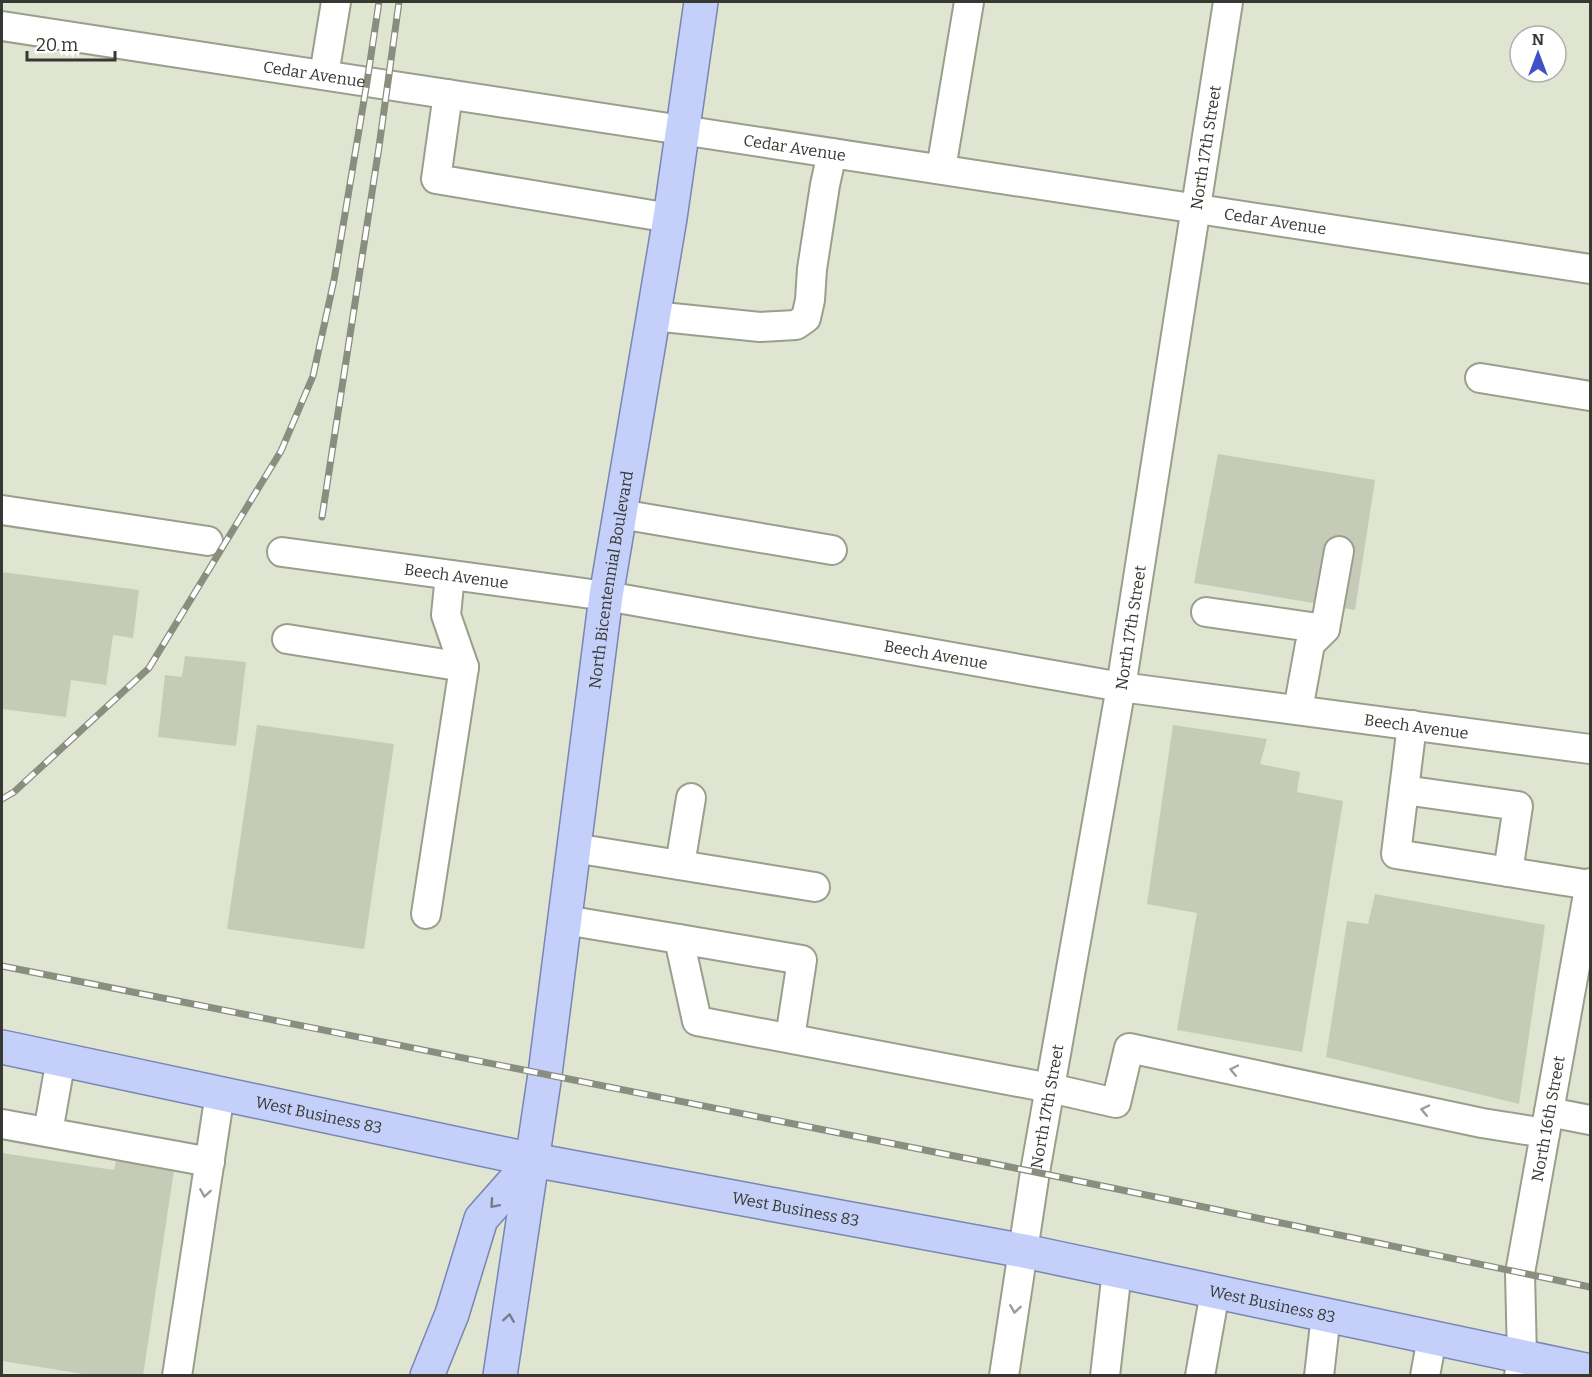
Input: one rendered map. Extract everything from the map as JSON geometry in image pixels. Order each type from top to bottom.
[{"type":"main road","name":"North Bicentennial Boulevard","points":[[500,1376],[533,1160],[606,596],[670,218],[701,2]]},
{"type":"main road","name":"West Business 83","points":[[2,1047],[533,1160],[1024,1251],[1432,1338],[1520,1367],[1590,1371]]},
{"type":"main road","points":[[427,1376],[452,1314],[481,1219],[533,1160]]},
{"type":"street","points":[[324,75],[336,2]]},
{"type":"street","points":[[941,170],[969,2]]},
{"type":"street","name":"North 17th Street","points":[[1004,1376],[1035,1172],[1121,687],[1228,2]]},
{"type":"street","name":"Cedar Avenue","points":[[2,26],[1590,269]]},
{"type":"street","points":[[448,94],[436,179],[670,218]]},
{"type":"street","points":[[653,316],[760,327],[796,325],[806,318],[810,300],[812,268],[832,153]]},
{"type":"street","points":[[1480,378],[1590,396]]},
{"type":"street","points":[[2,510],[208,541]]},
{"type":"street","points":[[620,514],[832,550]]},
{"type":"street","points":[[1298,710],[1311,644],[1325,629],[1339,550]]},
{"type":"street","name":"Beech Avenue","points":[[282,552],[606,596],[1121,687],[1590,749]]},
{"type":"street","points":[[426,914],[464,667],[446,615],[450,575]]},
{"type":"street","points":[[1206,612],[1325,629]]},
{"type":"street","points":[[287,639],[464,667]]},
{"type":"street","points":[[1412,725],[1396,854],[1590,884]]},
{"type":"street","points":[[1404,790],[1518,806],[1508,872]]},
{"type":"street","points":[[680,865],[691,798]]},
{"type":"street","points":[[574,848],[815,887]]},
{"type":"street","name":"North 16th Street","points":[[1520,1367],[1520,1273],[1590,884]]},
{"type":"street","points":[[565,920],[802,960],[790,1038]]},
{"type":"street","points":[[679,939],[697,1021],[1116,1103],[1130,1048],[1482,1122],[1547,1123],[1590,1120]]},
{"type":"street","points":[[48,1132],[61,1059]]},
{"type":"street","points":[[177,1376],[220,1093]]},
{"type":"street","points":[[2,1124],[210,1162]]},
{"type":"street","points":[[1105,1376],[1118,1271]]},
{"type":"street","points":[[1200,1376],[1215,1292]]},
{"type":"street","points":[[1319,1376],[1326,1315]]},
{"type":"street","points":[[1425,1376],[1432,1338]]},
{"type":"building","points":[[1218,454],[1375,480],[1355,610],[1194,583]]},
{"type":"building","points":[[2,572],[139,590],[133,638],[113,635],[106,685],[71,680],[66,717],[2,709]]},
{"type":"building","points":[[185,656],[246,662],[236,746],[158,737],[165,675],[182,677]]},
{"type":"building","points":[[257,725],[394,744],[364,949],[227,929]]},
{"type":"building","points":[[1173,725],[1267,739],[1260,764],[1300,772],[1297,792],[1343,801],[1302,1052],[1177,1030],[1197,913],[1147,904]]},
{"type":"building","points":[[1375,894],[1545,925],[1519,1104],[1326,1057],[1347,921],[1368,924]]},
{"type":"building","points":[[2,1153],[114,1170],[116,1161],[174,1170],[143,1376],[96,1376],[2,1361]]},
{"type":"railway","points":[[2,799],[14,792],[149,668],[281,451],[313,376],[334,280],[379,2]]},
{"type":"railway","points":[[322,517],[399,2]]},
{"type":"railway","points":[[2,966],[1035,1172],[1590,1287]]}]
